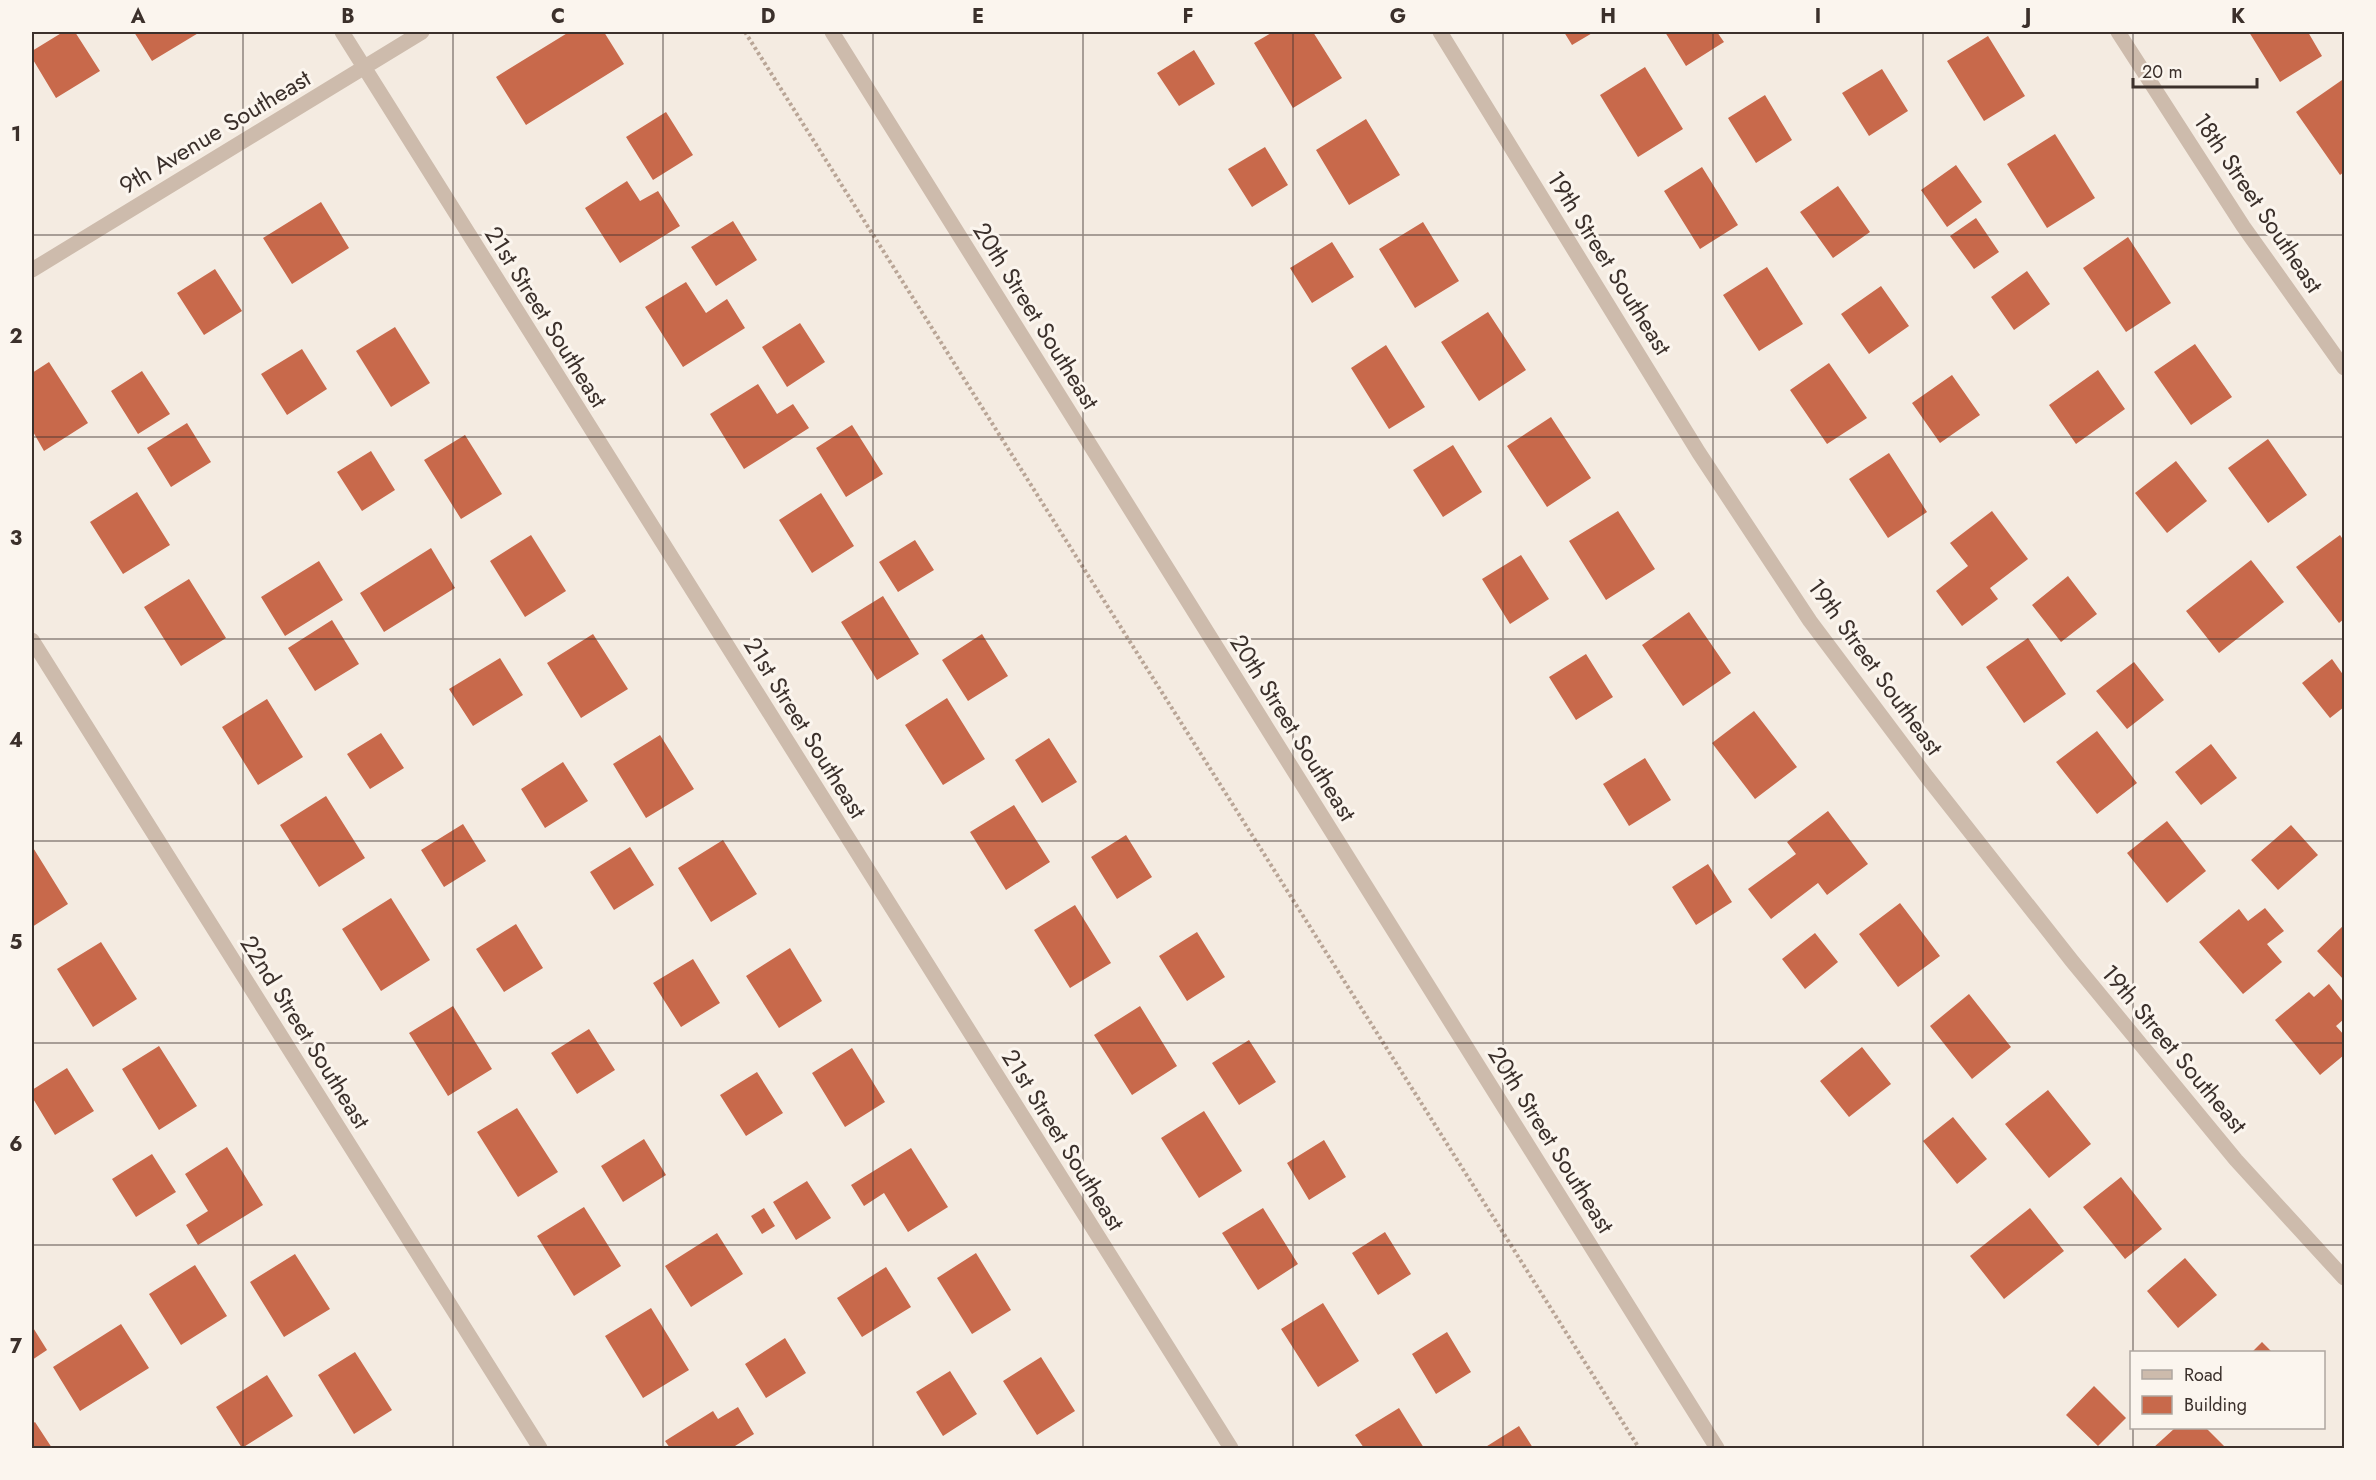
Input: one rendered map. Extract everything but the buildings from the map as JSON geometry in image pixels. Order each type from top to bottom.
[{"type":"street","name":"21st Street Southeast","points":[[342,32],[1231,1449]]},
{"type":"street","name":"9th Avenue Southeast","points":[[32,270],[422,32]]},
{"type":"street","name":"20th Street Southeast","points":[[832,32],[1717,1449]]},
{"type":"street","name":"19th Street Southeast","points":[[1440,32],[1699,453],[1810,621],[1927,777],[2072,961],[2236,1160],[2344,1278]]},
{"type":"street","name":"18th Street Southeast","points":[[2118,32],[2243,226],[2344,368]]},
{"type":"street","name":"22nd Street Southeast","points":[[32,640],[540,1449]]},
{"type":"path","points":[[745,32],[1639,1449]]}]
